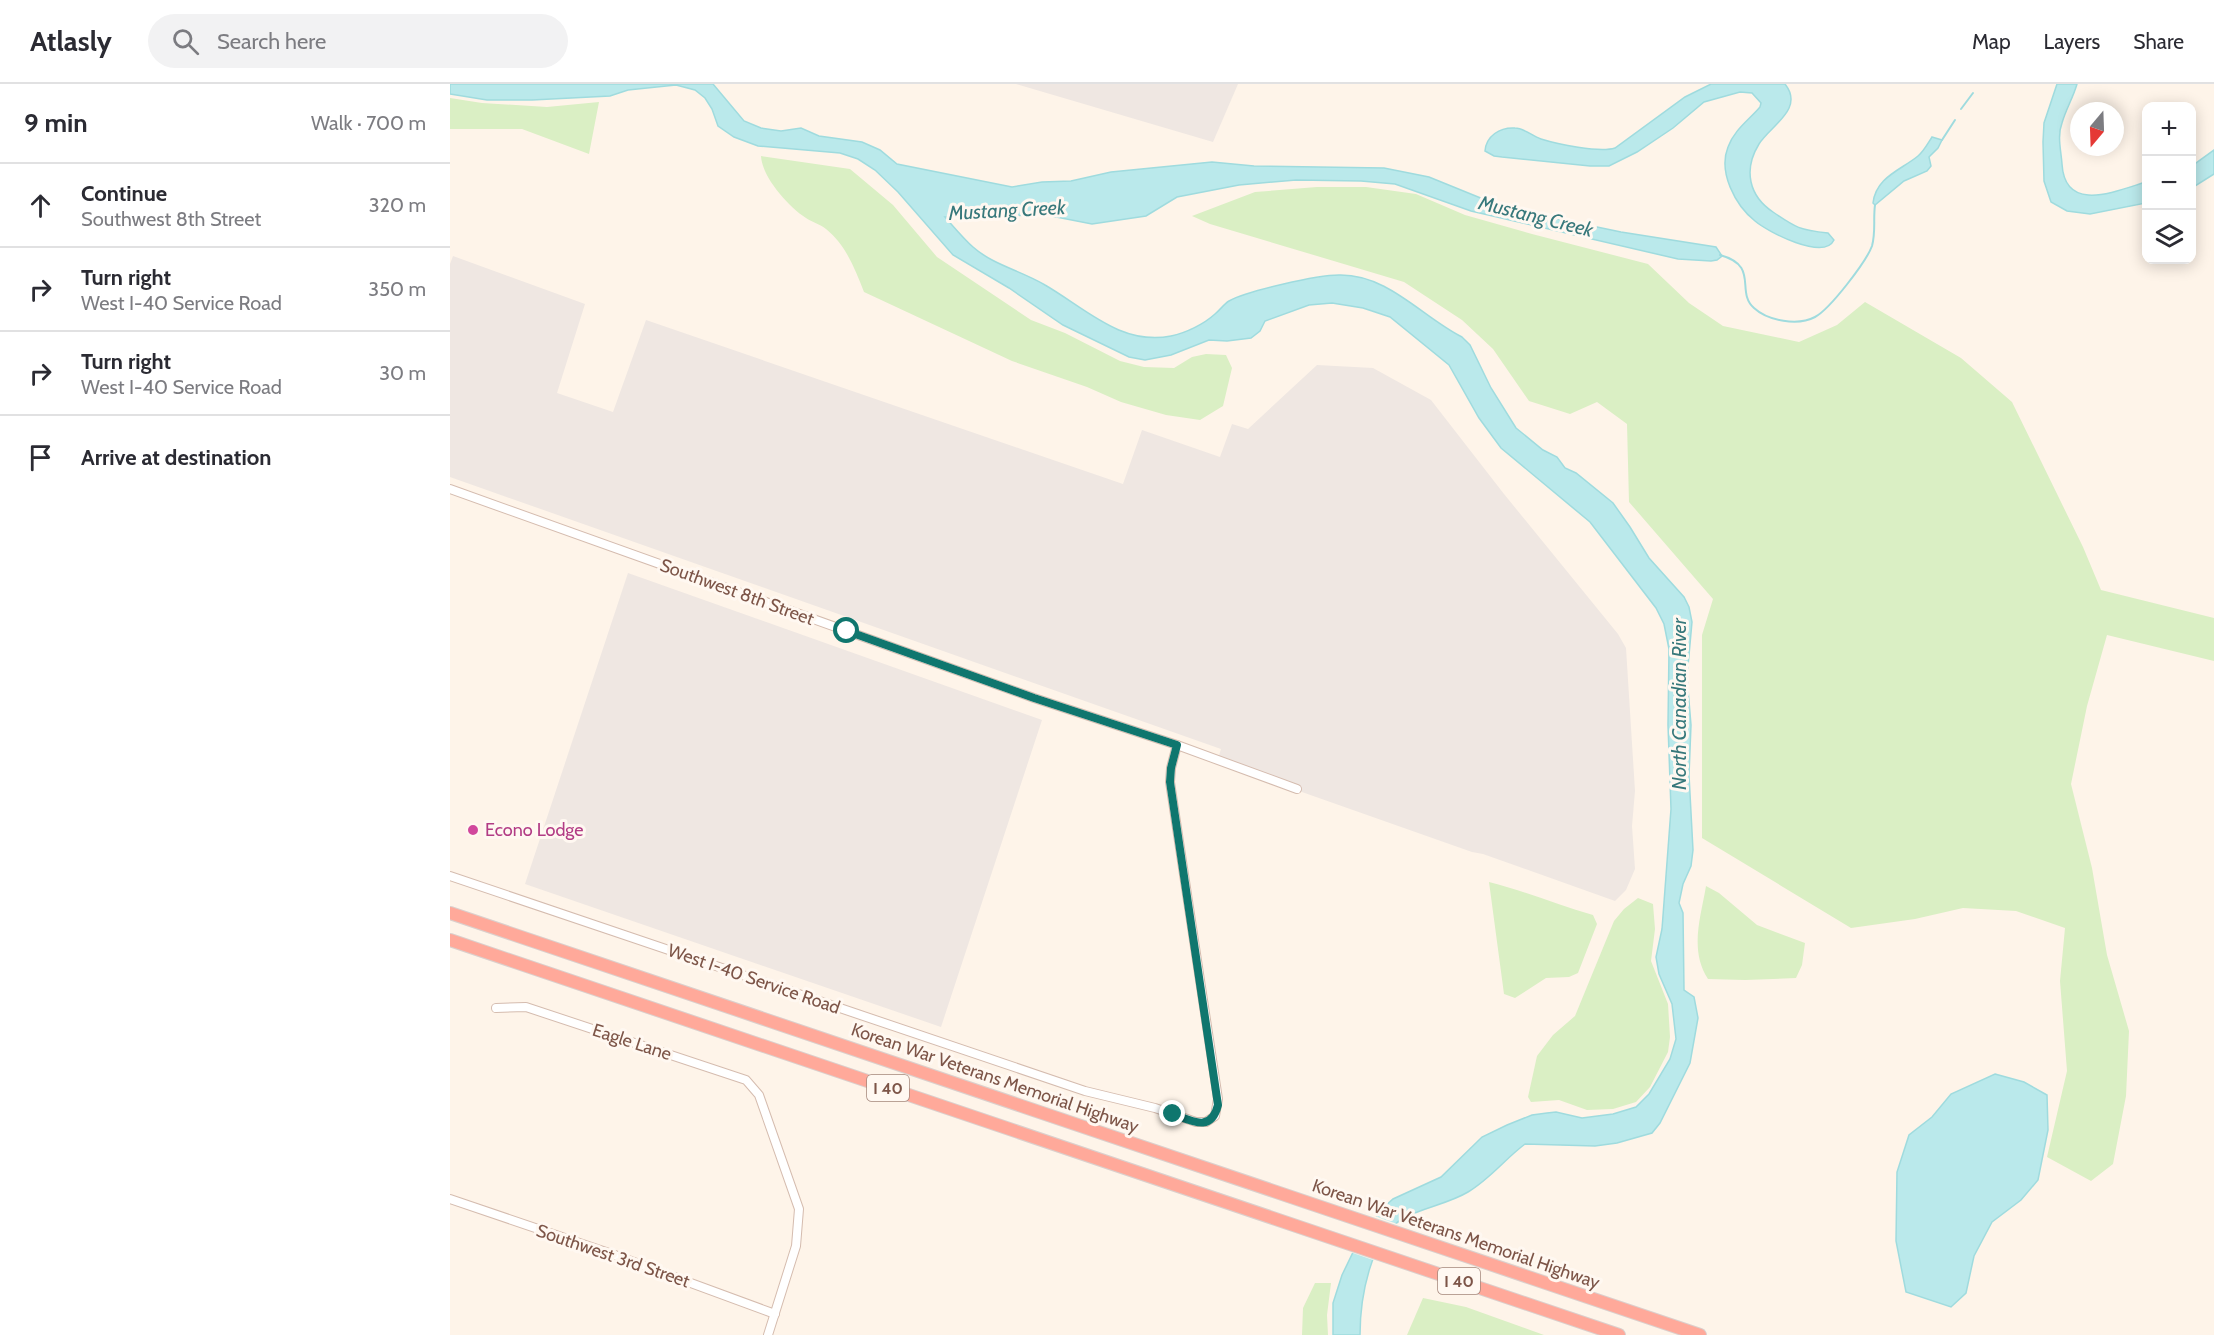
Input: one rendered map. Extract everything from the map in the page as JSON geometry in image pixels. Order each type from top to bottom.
[{"type":"highway","name":"Korean War Veterans Memorial Highway","points":[[450,912],[1700,1335]]},
{"type":"highway","name":"I 40","points":[[450,940],[1619,1335]]},
{"type":"street","name":"Southwest 8th Street","points":[[450,489],[1024,695],[1177,745],[1297,789]]},
{"type":"street","name":"West I-40 Service Road","points":[[450,876],[1085,1091],[1155,1108],[1196,1122],[1206,1122],[1215,1116],[1218,1099],[1171,789],[1171,768],[1177,745]]},
{"type":"street","name":"Eagle Lane","points":[[496,1008],[526,1007],[746,1080],[759,1095],[799,1209],[796,1246],[775,1314]]},
{"type":"street","name":"Southwest 3rd Street","points":[[450,1199],[612,1254],[775,1314]]},
{"type":"street","points":[[768,1335],[775,1314]]},
{"type":"shaded area","points":[[1016,84],[1238,84],[1213,142]]},
{"type":"shaded area","points":[[453,256],[585,304],[557,393],[613,412],[646,320],[1123,484],[1142,430],[1220,457],[1232,424],[1248,429],[1317,365],[1373,368],[1431,400],[1618,634],[1626,648],[1635,791],[1632,826],[1635,869],[1626,890],[1615,901],[1472,852],[1217,762],[1221,749],[450,477],[450,264]]},
{"type":"shaded area","points":[[628,573],[1042,720],[941,1027],[525,884]]},
{"type":"green space","points":[[450,98],[482,103],[547,107],[599,102],[589,154],[522,129],[450,129]]},
{"type":"green space","points":[[761,156],[850,169],[893,205],[937,257],[1031,320],[1065,333],[1120,361],[1144,367],[1174,368],[1192,357],[1206,354],[1226,355],[1232,368],[1223,406],[1200,420],[1166,415],[1121,402],[1087,387],[1012,361],[864,292],[839,242],[826,229],[806,218],[784,199],[766,173]]},
{"type":"green space","points":[[1317,187],[1366,187],[1416,194],[1465,215],[1648,264],[1689,303],[1723,326],[1799,342],[1837,325],[1865,302],[1961,358],[2012,402],[2083,547],[2101,590],[2214,618],[2214,661],[2107,635],[2087,706],[2071,784],[2092,868],[2107,955],[2129,1031],[2126,1096],[2113,1164],[2091,1181],[2047,1157],[2067,1071],[2060,981],[2065,928],[2016,911],[1963,908],[1915,919],[1851,928],[1702,838],[1702,635],[1713,599],[1629,502],[1627,424],[1597,402],[1570,414],[1529,401],[1493,349],[1462,320],[1404,282],[1210,224],[1192,216],[1255,192]]},
{"type":"green space","points":[[1489,882],[1593,915],[1597,924],[1578,973],[1569,977],[1546,978],[1515,998],[1504,994]]},
{"type":"green space","points":[[1706,886],[1719,893],[1757,925],[1805,943],[1802,965],[1796,978],[1708,979],[1702,968],[1698,945],[1699,921]]},
{"type":"green space","points":[[1638,898],[1653,904],[1655,929],[1651,961],[1668,1004],[1670,1037],[1668,1052],[1650,1087],[1636,1102],[1613,1109],[1587,1110],[1559,1100],[1531,1102],[1528,1097],[1537,1056],[1553,1035],[1575,1016],[1614,921]]},
{"type":"green space","points":[[1315,1283],[1331,1283],[1327,1315],[1328,1335],[1302,1335],[1303,1308]]},
{"type":"green space","points":[[1423,1298],[1466,1307],[1544,1335],[1407,1335]]},
{"type":"water","name":"North Canadian River","points":[[450,84],[713,84],[744,121],[761,128],[781,131],[801,128],[819,136],[862,142],[880,150],[897,164],[1012,187],[1042,182],[1071,181],[1111,172],[1212,162],[1254,166],[1384,168],[1429,177],[1516,210],[1621,232],[1716,247],[1722,256],[1717,260],[1678,259],[1471,211],[1395,184],[1361,181],[1296,180],[1239,185],[1177,197],[1146,216],[1092,224],[1046,215],[945,217],[969,244],[989,259],[1045,285],[1104,323],[1136,335],[1153,338],[1183,333],[1206,321],[1229,301],[1282,284],[1339,275],[1373,281],[1404,298],[1462,337],[1470,345],[1491,388],[1516,428],[1543,450],[1557,457],[1565,468],[1576,473],[1613,503],[1649,558],[1684,597],[1692,622],[1687,677],[1691,725],[1689,775],[1693,850],[1691,866],[1683,884],[1679,903],[1683,913],[1684,990],[1694,997],[1698,1018],[1690,1063],[1660,1123],[1652,1133],[1617,1143],[1595,1146],[1525,1144],[1468,1192],[1404,1218],[1392,1227],[1375,1254],[1365,1287],[1360,1335],[1333,1335],[1333,1303],[1342,1275],[1359,1240],[1383,1208],[1393,1199],[1441,1177],[1482,1137],[1532,1115],[1556,1112],[1582,1118],[1613,1114],[1636,1107],[1649,1094],[1670,1059],[1676,1039],[1672,1004],[1659,974],[1656,957],[1662,929],[1671,809],[1668,725],[1669,649],[1664,624],[1656,608],[1590,522],[1501,448],[1479,418],[1449,365],[1390,317],[1363,308],[1332,303],[1309,305],[1265,321],[1260,331],[1251,338],[1227,341],[1209,340],[1171,355],[1145,360],[1129,357],[1063,325],[1009,288],[953,255],[898,192],[875,170],[858,159],[840,153],[758,146],[734,137],[718,126],[705,98],[695,90],[676,85],[628,90],[610,96],[487,100],[450,94]]},
{"type":"water","points":[[1711,84],[1785,84],[1791,101],[1784,117],[1764,137],[1754,154],[1751,163],[1751,182],[1758,198],[1765,206],[1793,225],[1811,231],[1828,233],[1834,240],[1828,246],[1808,246],[1771,232],[1748,214],[1730,187],[1725,157],[1734,135],[1760,107],[1761,103],[1752,93],[1740,92],[1704,102],[1673,128],[1637,152],[1609,166],[1502,157],[1485,151],[1491,137],[1509,128],[1522,129],[1541,139],[1567,145],[1589,149],[1615,148],[1685,97]]},
{"type":"water","points":[[2057,84],[2077,84],[2060,133],[2065,179],[2072,189],[2082,194],[2094,195],[2142,183],[2142,204],[2090,214],[2067,211],[2051,202],[2044,181],[2044,123]]},
{"type":"water","points":[[1932,137],[1942,140],[1929,157],[1931,166],[1927,171],[1904,181],[1875,205],[1873,203],[1875,194],[1884,180],[1918,156]]},
{"type":"water","points":[[2214,150],[2214,174],[2196,185],[2196,163]]},
{"type":"water","points":[[1995,1074],[2024,1082],[2047,1095],[2048,1130],[2038,1180],[2021,1200],[1992,1222],[1974,1256],[1966,1293],[1951,1307],[1906,1292],[1896,1241],[1897,1172],[1909,1135],[1932,1117],[1951,1094]]},
{"type":"pier","points":[[1372,1215],[1400,1225],[1385,1238],[1376,1261],[1350,1252]]},
{"type":"waterway","name":"Mustang Creek","points":[[1961,109],[1973,93]]},
{"type":"waterway","name":"Mustang Creek","points":[[1942,140],[1955,120]]},
{"type":"waterway","name":"Mustang Creek","points":[[1720,255],[1740,266],[1745,279],[1746,294],[1754,308],[1767,316],[1783,321],[1808,320],[1829,305],[1863,263],[1872,246],[1875,205]]},
{"type":"place","name":"Econo Lodge","points":[[473,830]]},
{"type":"route","points":[[847,631],[1077,713],[1177,745],[1170,782],[1218,1105],[1215,1116],[1202,1123],[1173,1114]]}]
